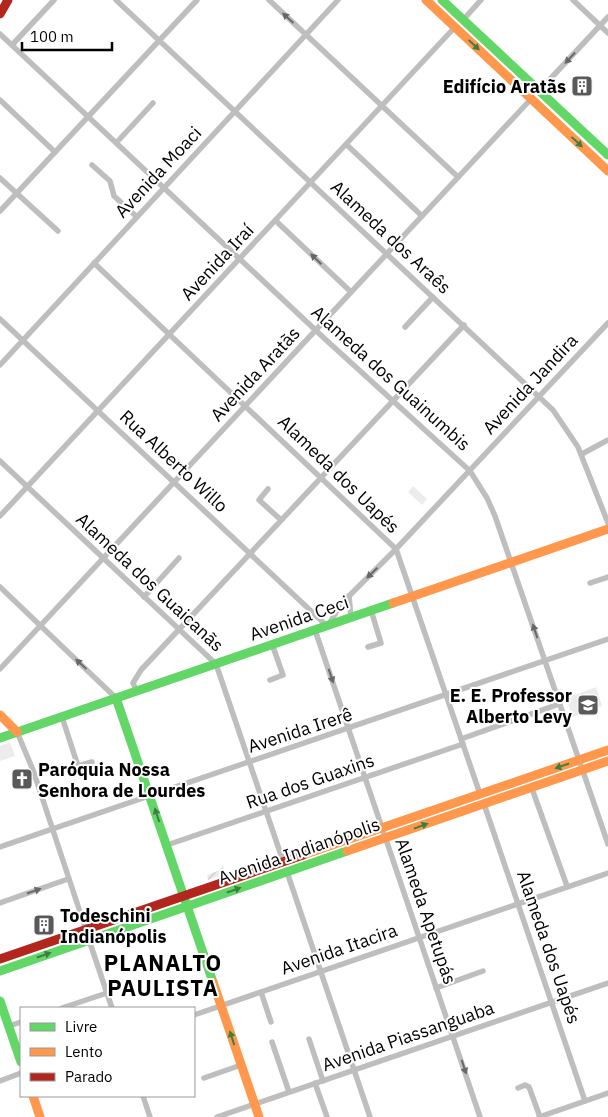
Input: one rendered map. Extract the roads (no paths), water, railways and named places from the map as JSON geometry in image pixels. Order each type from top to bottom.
[{"type":"main road","points":[[0,14],[8,0]]},
{"type":"main road","points":[[426,0],[608,171]]},
{"type":"main road","points":[[442,0],[608,155]]},
{"type":"main road","name":"Avenida Ceci","points":[[0,738],[608,529]]},
{"type":"main road","points":[[116,698],[259,1117]]},
{"type":"main road","points":[[0,715],[17,732]]},
{"type":"main road","name":"Avenida Indianópolis","points":[[0,971],[484,804],[581,765],[608,750]]},
{"type":"main road","name":"Avenida Indianópolis","points":[[0,959],[480,794],[581,765],[608,761]]},
{"type":"main road","points":[[0,1001],[20,1059]]},
{"type":"main road","points":[[33,1097],[40,1117]]},
{"type":"street","points":[[12,45],[54,0]]},
{"type":"street","name":"Alameda dos Araês","points":[[116,0],[539,396],[567,428],[582,454],[608,523]]},
{"type":"street","points":[[269,0],[458,177]]},
{"type":"street","name":"Avenida Moaci","points":[[0,365],[338,0]]},
{"type":"street","points":[[463,20],[482,0]]},
{"type":"street","points":[[573,0],[608,33]]},
{"type":"street","points":[[0,211],[195,1]]},
{"type":"street","points":[[539,91],[608,18]]},
{"type":"street","name":"Avenida Iraí","points":[[0,516],[455,28]]},
{"type":"street","name":"Alameda dos Guainumbis","points":[[0,34],[393,402],[470,471],[491,506],[512,562],[608,844]]},
{"type":"street","name":"Avenida Aratãs","points":[[0,669],[531,99]]},
{"type":"street","points":[[0,100],[55,152]]},
{"type":"street","points":[[117,142],[153,103]]},
{"type":"street","points":[[347,145],[422,216]]},
{"type":"street","points":[[92,165],[110,181],[114,196],[137,217]]},
{"type":"street","points":[[0,178],[58,231]]},
{"type":"street","points":[[276,221],[351,292]]},
{"type":"street","name":"Alameda dos Uapés","points":[[94,263],[396,550],[480,794]]},
{"type":"street","points":[[405,327],[432,297]]},
{"type":"street","name":"Rua Alberto Willo","points":[[0,319],[328,625]]},
{"type":"street","name":"Avenida Jandira","points":[[328,625],[336,610],[396,550],[608,323]]},
{"type":"street","points":[[137,692],[134,687],[135,680],[179,629],[464,325]]},
{"type":"street","points":[[582,454],[608,440]]},
{"type":"street","name":"Alameda dos Guaicanãs","points":[[0,461],[216,664],[283,861]]},
{"type":"street","points":[[268,489],[259,500],[281,520]]},
{"type":"street","points":[[144,596],[179,558]]},
{"type":"street","points":[[590,583],[608,577]]},
{"type":"street","points":[[0,588],[116,698]]},
{"type":"street","points":[[349,596],[348,608],[351,617]]},
{"type":"street","points":[[368,647],[382,643],[371,610]]},
{"type":"street","name":"Alameda Apetupás","points":[[315,630],[480,1117]]},
{"type":"street","name":"Avenida Irerê","points":[[0,847],[349,730],[608,640]]},
{"type":"street","points":[[270,680],[283,675],[272,644]]},
{"type":"street","name":"Rua dos Guaxins","points":[[167,845],[365,778],[559,704]]},
{"type":"street","points":[[62,717],[78,766],[92,762]]},
{"type":"street","points":[[17,732],[32,770],[86,930]]},
{"type":"street","points":[[531,786],[567,886]]},
{"type":"street","name":"Alameda dos Uapés","points":[[484,804],[585,1101]]},
{"type":"street","points":[[287,872],[370,1117]]},
{"type":"street","name":"Avenida Itacira","points":[[195,1015],[608,873]]},
{"type":"street","points":[[0,903],[68,879]]},
{"type":"street","points":[[89,940],[112,1007]]},
{"type":"street","points":[[436,988],[483,971]]},
{"type":"street","name":"Avenida Piassanguaba","points":[[217,1117],[608,983]]},
{"type":"street","points":[[261,992],[271,1022]]},
{"type":"street","points":[[65,1007],[107,993]]},
{"type":"street","points":[[9,1026],[20,1022]]},
{"type":"street","points":[[309,1038],[323,1081]]},
{"type":"street","points":[[272,1042],[289,1092]]},
{"type":"street","points":[[204,1078],[241,1064]]},
{"type":"street","points":[[0,1081],[20,1073]]},
{"type":"street","points":[[315,1083],[327,1117]]},
{"type":"street","points":[[518,1088],[525,1085],[529,1087],[540,1117],[608,1093]]},
{"type":"street","points":[[143,1097],[150,1117]]},
{"type":"place","name":"Edifício Aratãs","points":[[582,86]]},
{"type":"place","name":"E. E. Professor Alberto Levy","points":[[588,705]]},
{"type":"place","name":"Paróquia Nossa Senhora de Lourdes","points":[[22,779]]},
{"type":"place","name":"Todeschini Indianópolis","points":[[44,925]]},
{"type":"district","name":"PLANALTO PAULISTA","points":[[163,974]]}]
